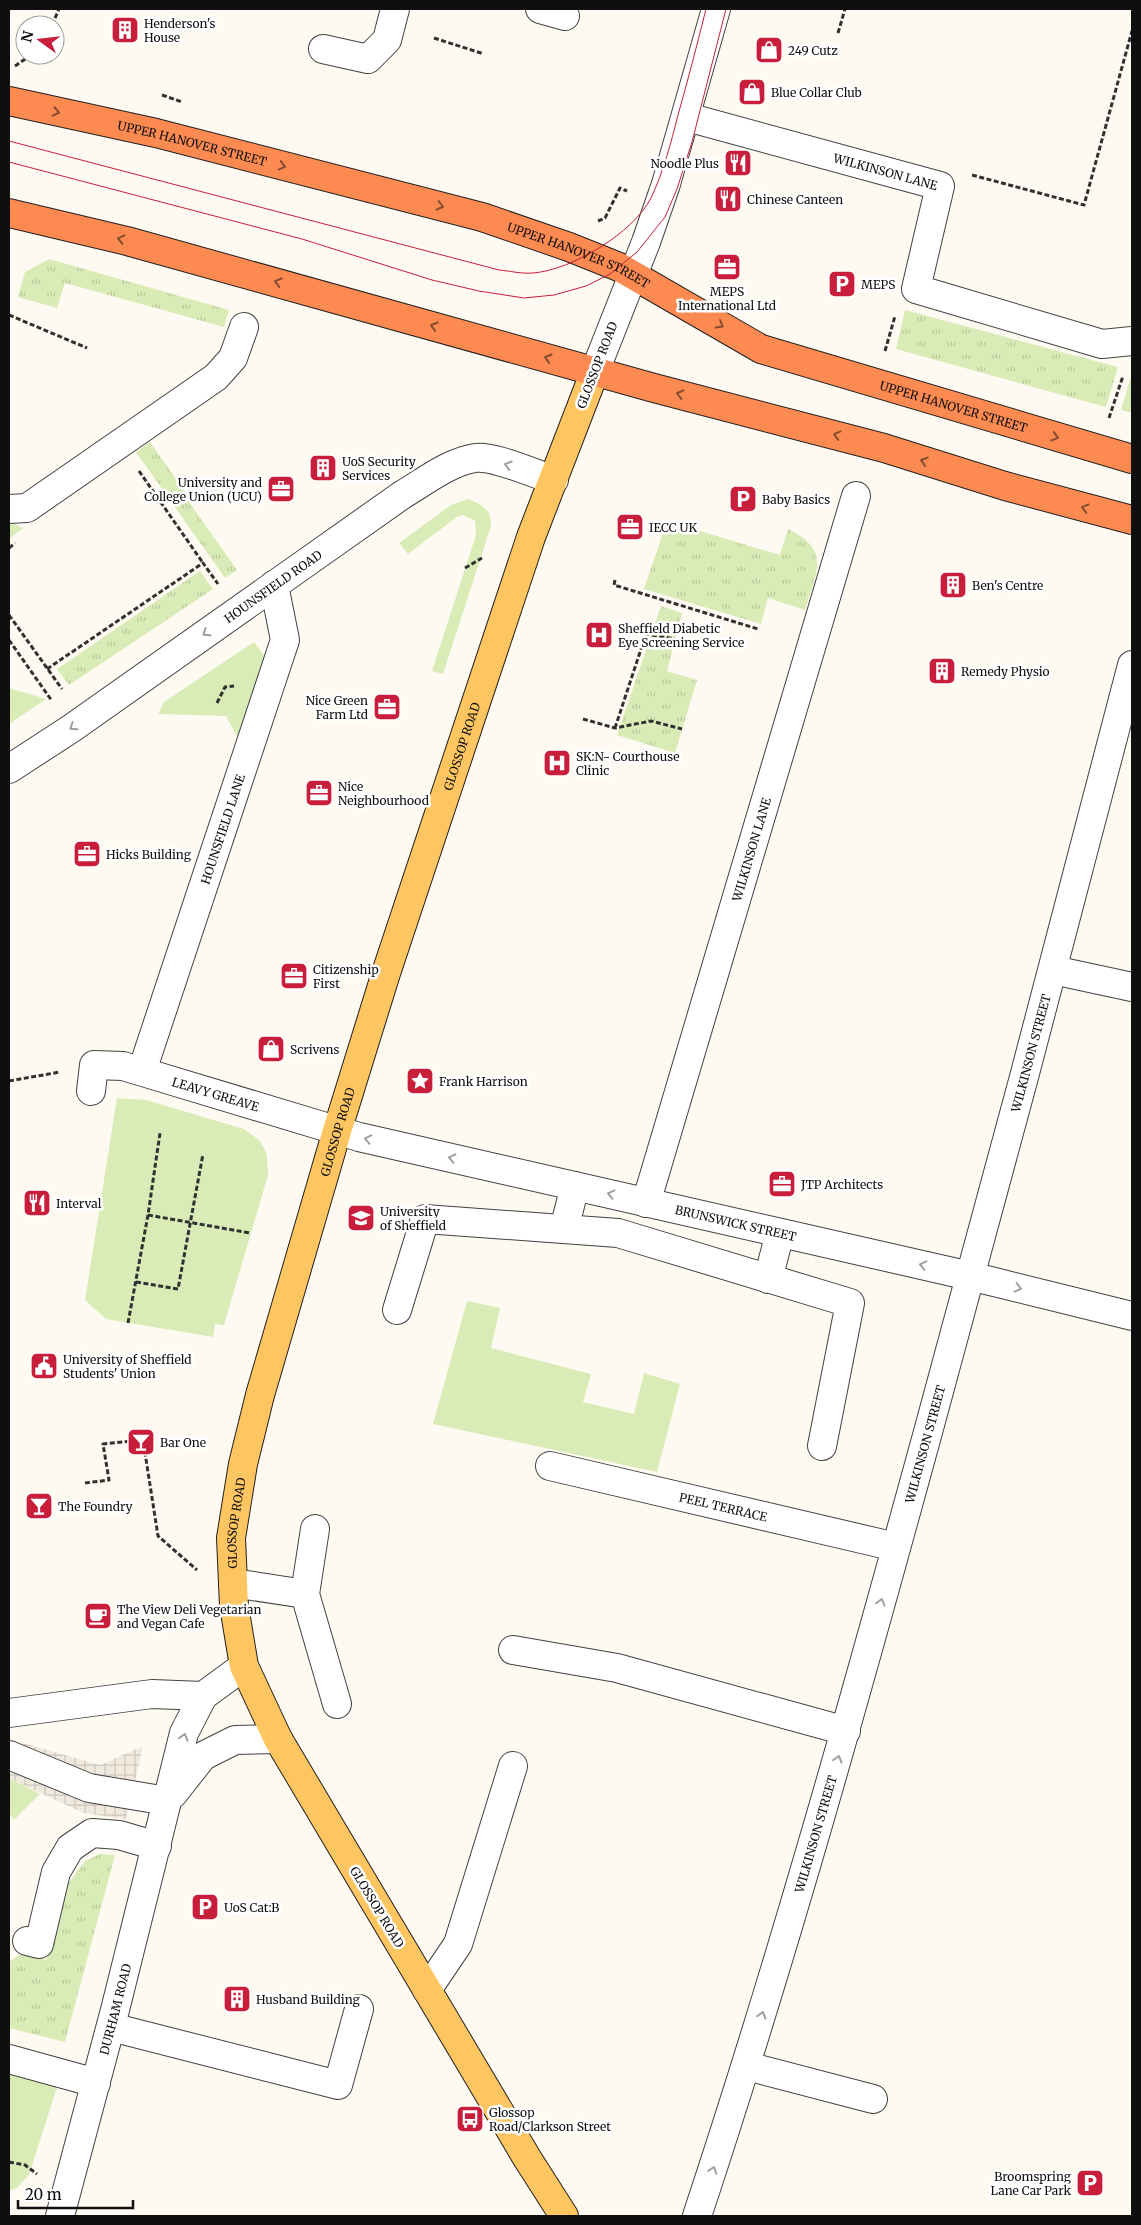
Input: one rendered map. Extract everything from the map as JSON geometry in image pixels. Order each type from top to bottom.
[{"type":"highway","name":"UPPER HANOVER STREET","points":[[9,101],[156,133],[482,217],[569,247],[632,274],[761,349],[1132,459]]},
{"type":"highway","points":[[9,213],[128,240],[595,371],[884,448],[1005,486],[1132,520]]},
{"type":"main road","name":"GLOSSOP ROAD","points":[[564,2216],[278,1739],[244,1666],[234,1606],[231,1538],[243,1464],[260,1395],[337,1131],[383,982],[531,537],[595,371]]},
{"type":"street","points":[[323,49],[368,59],[387,40],[394,9]]},
{"type":"street","name":"GLOSSOP ROAD","points":[[595,371],[657,210],[687,117],[716,9]]},
{"type":"street","name":"WILKINSON LANE","points":[[687,117],[940,186],[916,288]]},
{"type":"street","points":[[916,288],[1102,344],[1132,341]]},
{"type":"street","points":[[9,510],[27,508],[216,377],[234,358],[244,327]]},
{"type":"street","name":"HOUNSFIELD ROAD","points":[[9,769],[72,728],[402,495],[456,464],[476,458],[504,463],[554,480]]},
{"type":"street","name":"WILKINSON LANE","points":[[646,1203],[856,496]]},
{"type":"street","name":"HOUNSFIELD LANE","points":[[142,1071],[285,640],[274,585]]},
{"type":"street","name":"WILKINSON STREET","points":[[697,2216],[747,2066],[846,1731],[970,1276],[1132,665]]},
{"type":"street","points":[[1052,970],[1132,987]]},
{"type":"street","name":"LEAVY GREAVE","points":[[92,1078],[123,1066],[337,1131]]},
{"type":"street","name":"BRUNSWICK STREET","points":[[337,1131],[970,1276],[1132,1316]]},
{"type":"street","points":[[564,1230],[575,1186]]},
{"type":"street","points":[[398,1310],[424,1219],[618,1233],[850,1303],[822,1446]]},
{"type":"street","points":[[768,1279],[780,1233]]},
{"type":"street","name":"PEEL TERRACE","points":[[550,1466],[896,1548]]},
{"type":"street","points":[[315,1529],[305,1594],[337,1704]]},
{"type":"street","points":[[233,1583],[305,1594]]},
{"type":"street","points":[[513,1650],[617,1668],[846,1731]]},
{"type":"street","name":"DURHAM ROAD","points":[[60,2216],[111,2027],[184,1733],[203,1696],[244,1666]]},
{"type":"street","points":[[9,1713],[152,1694],[203,1696]]},
{"type":"street","name":"DURHAM ROAD","points":[[167,1802],[203,1756],[235,1740],[278,1739]]},
{"type":"street","points":[[9,1755],[89,1788],[167,1802]]},
{"type":"street","points":[[427,1990],[458,1944],[513,1766]]},
{"type":"street","points":[[27,1941],[39,1944],[56,1872],[70,1848],[92,1833],[119,1835],[157,1846]]},
{"type":"street","points":[[111,2027],[338,2085],[359,2009]]},
{"type":"street","points":[[9,2059],[96,2083]]},
{"type":"street","points":[[747,2066],[873,2099]]},
{"type":"path","points":[[838,33],[845,9]]},
{"type":"path","points":[[969,174],[1084,205],[1132,31]]},
{"type":"path","points":[[434,38],[484,54]]},
{"type":"path","points":[[884,355],[898,304],[916,288]]},
{"type":"path","points":[[9,315],[87,348]]},
{"type":"path","points":[[1116,423],[1108,421],[1125,368]]},
{"type":"path","points":[[147,483],[219,585]]},
{"type":"path","points":[[465,568],[482,558]]},
{"type":"path","points":[[47,669],[203,563]]},
{"type":"path","points":[[616,580],[614,585],[758,629]]},
{"type":"path","points":[[9,615],[62,689]]},
{"type":"path","points":[[615,728],[646,634],[675,640]]},
{"type":"path","points":[[9,640],[72,728]]},
{"type":"path","points":[[583,719],[615,728],[651,721],[682,729]]},
{"type":"path","points":[[9,1081],[92,1078]]},
{"type":"path","points":[[128,1323],[148,1215],[160,1134]]},
{"type":"path","points":[[136,1282],[178,1289],[203,1154]]},
{"type":"path","points":[[148,1215],[250,1233]]},
{"type":"path","points":[[85,1484],[109,1480],[102,1444],[143,1440],[158,1536],[180,1554]]},
{"type":"green space","points":[[49,259],[229,310],[224,327],[65,283],[57,308],[18,297],[25,272]]},
{"type":"green space","points":[[905,310],[1118,367],[1106,407],[896,349]]},
{"type":"green space","points":[[1132,373],[1132,413],[1121,410]]},
{"type":"green space","points":[[150,442],[237,570],[225,578],[136,452]]},
{"type":"green space","points":[[468,499],[485,508],[490,516],[491,526],[443,674],[432,671],[476,535],[475,521],[463,515],[457,517],[408,554],[399,543],[451,505]]},
{"type":"green space","points":[[667,521],[780,555],[788,529],[802,537],[811,545],[816,554],[817,563],[816,573],[805,610],[768,598],[761,624],[644,589]]},
{"type":"green space","points":[[9,522],[23,528],[9,539]]},
{"type":"green space","points":[[200,571],[213,589],[69,685],[57,669]]},
{"type":"green space","points":[[661,606],[682,613],[667,671],[697,680],[675,753],[617,735]]},
{"type":"green space","points":[[254,642],[269,662],[239,740],[226,716],[158,714],[164,702]]},
{"type":"green space","points":[[9,688],[46,699],[9,724]]},
{"type":"green space","points":[[117,1098],[146,1100],[244,1129],[259,1140],[267,1155],[268,1175],[224,1325],[215,1324],[213,1337],[106,1319],[85,1300]]},
{"type":"green space","points":[[467,1301],[500,1308],[491,1348],[591,1374],[583,1402],[634,1414],[644,1373],[680,1384],[657,1472],[433,1424]]},
{"type":"green space","points":[[9,1778],[40,1794],[14,1820],[9,1814]]},
{"type":"green space","points":[[100,1854],[115,1855],[65,2042],[9,2028],[9,1962],[22,1953],[46,1960],[68,1884],[85,1861]]},
{"type":"green space","points":[[9,2071],[58,2084],[29,2175],[17,2188],[9,2191]]},
{"type":"shaded area","points":[[9,1739],[100,1765],[143,1746],[126,1819],[83,1813],[9,1778]]},
{"type":"tram line","points":[[9,141],[499,270],[520,273],[549,270],[565,265],[600,248],[630,224],[651,198],[670,147],[706,9]]},
{"type":"tram line","points":[[9,162],[302,239],[432,280],[479,291],[524,298],[554,295],[586,286],[610,274],[637,252],[665,217],[677,189],[692,142],[726,9]]},
{"type":"place","name":"Henderson's House","points":[[125,30]]},
{"type":"place","name":"249 Cutz","points":[[769,50]]},
{"type":"place","name":"Blue Collar Club","points":[[752,92]]},
{"type":"place","name":"Noodle Plus","points":[[738,163]]},
{"type":"place","name":"Chinese Canteen","points":[[728,199]]},
{"type":"place","name":"MEPS International Ltd","points":[[727,267]]},
{"type":"place","name":"MEPS","points":[[842,284]]},
{"type":"place","name":"UoS Security Services","points":[[323,468]]},
{"type":"place","name":"University and College Union (UCU)","points":[[281,489]]},
{"type":"place","name":"Baby Basics","points":[[743,499]]},
{"type":"place","name":"IECC UK","points":[[630,527]]},
{"type":"place","name":"Ben's Centre","points":[[953,585]]},
{"type":"place","name":"Sheffield Diabetic Eye Screening Service","points":[[599,635]]},
{"type":"place","name":"Remedy Physio","points":[[942,671]]},
{"type":"place","name":"Nice Green Farm Ltd","points":[[387,707]]},
{"type":"place","name":"SK:N- Courthouse Clinic","points":[[557,763]]},
{"type":"place","name":"Nice Neighbourhood","points":[[319,793]]},
{"type":"place","name":"Hicks Building","points":[[87,854]]},
{"type":"place","name":"Citizenship First","points":[[294,976]]},
{"type":"place","name":"Scrivens","points":[[271,1049]]},
{"type":"place","name":"Frank Harrison","points":[[420,1081]]},
{"type":"place","name":"JTP Architects","points":[[782,1184]]},
{"type":"place","name":"Interval","points":[[37,1203]]},
{"type":"place","name":"University of Sheffield","points":[[361,1218]]},
{"type":"place","name":"University of Sheffield Students' Union","points":[[44,1366]]},
{"type":"place","name":"Bar One","points":[[141,1442]]},
{"type":"place","name":"The Foundry","points":[[39,1506]]},
{"type":"place","name":"The View Deli Vegetarian and Vegan Cafe","points":[[98,1616]]},
{"type":"place","name":"UoS Cat:B","points":[[205,1907]]},
{"type":"place","name":"Husband Building","points":[[237,1999]]},
{"type":"place","name":"Glossop Road/Clarkson Street","points":[[470,2119]]},
{"type":"place","name":"Broomspring Lane Car Park","points":[[1090,2183]]}]
